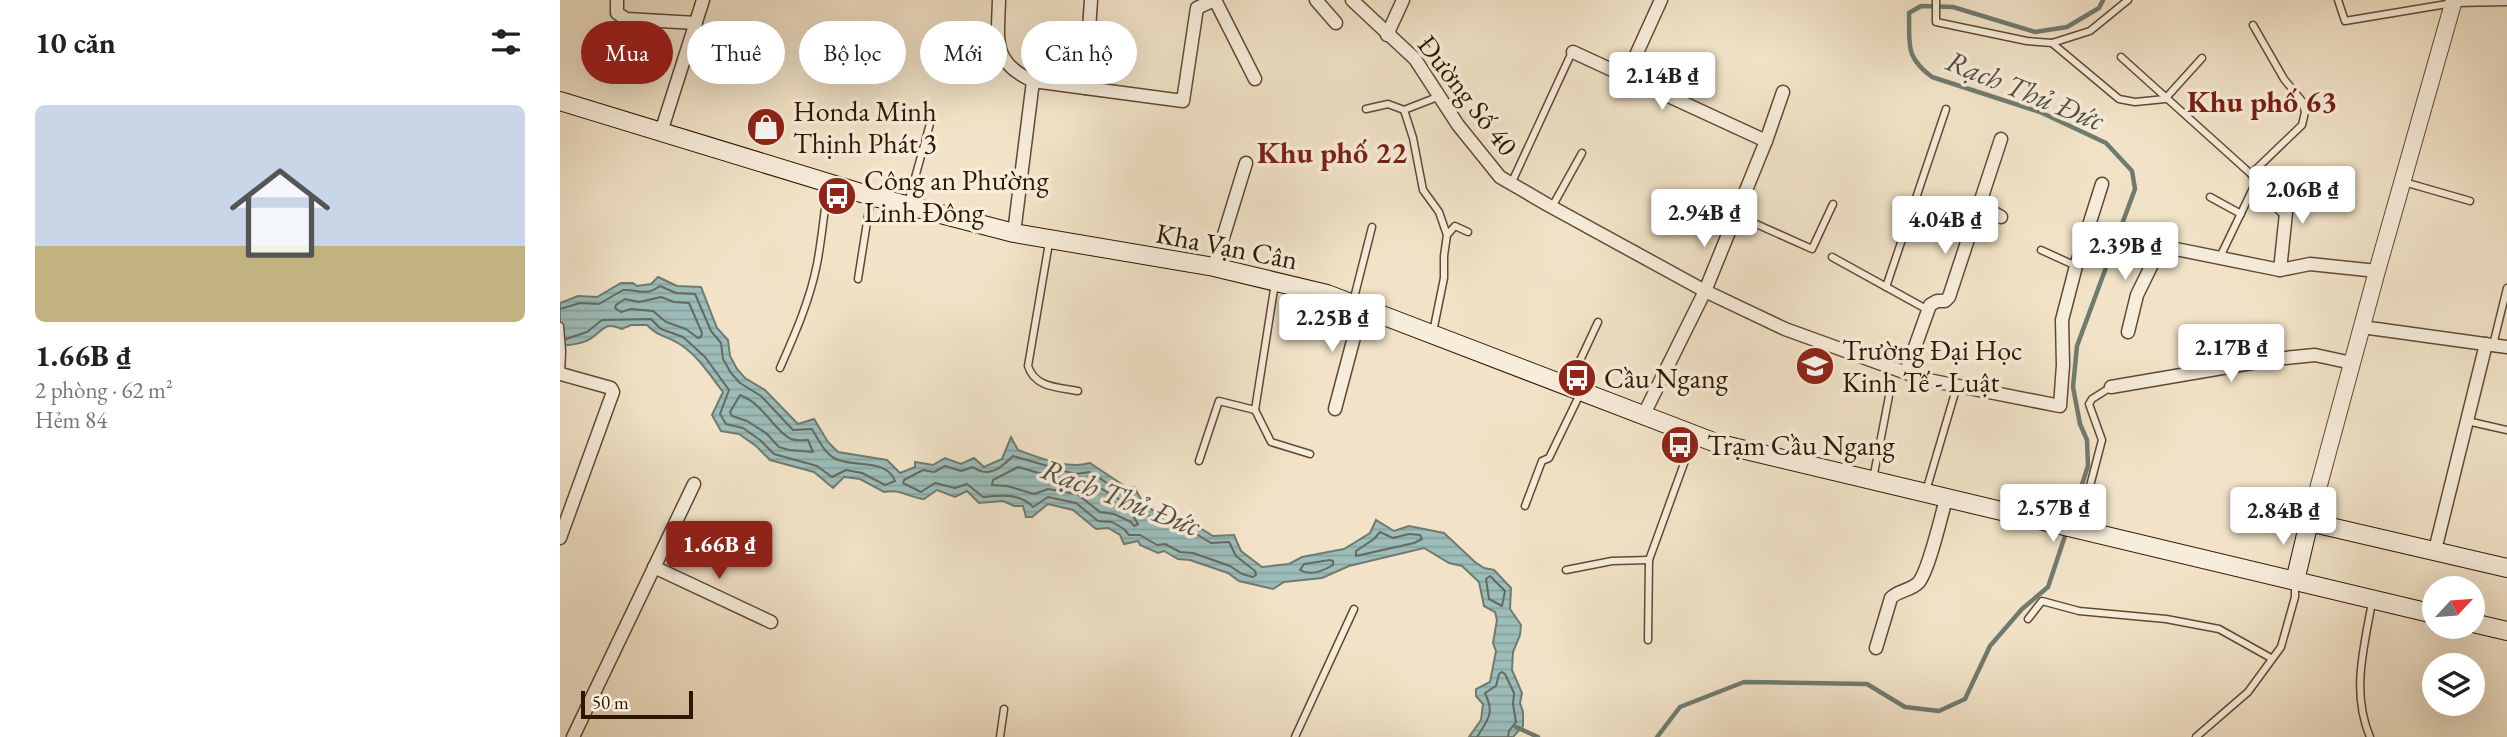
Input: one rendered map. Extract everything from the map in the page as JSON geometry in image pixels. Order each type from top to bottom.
[{"type":"main road","name":"Kha Vạn Cân","points":[[560,102],[871,195],[1014,233],[1213,267],[1327,294],[1716,443],[2079,529]]},
{"type":"main road","points":[[2295,582],[2309,522],[2507,568]]},
{"type":"main road","points":[[2079,529],[2422,611]]},
{"type":"main road","points":[[2485,626],[2507,631]]},
{"type":"street","points":[[617,0],[617,13],[626,19],[687,22]]},
{"type":"street","points":[[697,21],[703,0]]},
{"type":"street","points":[[999,0],[998,47],[1015,73],[1021,76]]},
{"type":"street","points":[[1085,88],[1091,0]]},
{"type":"street","points":[[1055,84],[1184,102],[1196,8],[1214,0],[1255,79]]},
{"type":"street","points":[[1316,0],[1336,23]]},
{"type":"street","name":"Đường Số 40","points":[[1352,0],[1415,59],[1458,125],[1500,177],[1705,291],[1784,329],[1923,379],[2060,406],[2062,320],[2076,266]]},
{"type":"street","points":[[1387,35],[1403,0]]},
{"type":"street","points":[[1626,77],[1661,0]]},
{"type":"street","points":[[2309,522],[2453,2]]},
{"type":"street","points":[[661,132],[687,51]]},
{"type":"street","points":[[1573,52],[1766,141]]},
{"type":"street","points":[[1014,233],[1033,84]]},
{"type":"street","points":[[1644,414],[1705,291],[1783,92]]},
{"type":"street","points":[[1906,372],[1928,310],[1933,303],[1948,300],[2001,139]]},
{"type":"street","points":[[1213,267],[1246,163]]},
{"type":"street","points":[[2076,266],[2102,184]]},
{"type":"street","points":[[2273,201],[2286,214],[2280,270]]},
{"type":"street","points":[[1980,205],[2001,217]]},
{"type":"street","points":[[2128,332],[2137,295],[2161,246],[2280,270],[2310,264],[2377,271]]},
{"type":"street","points":[[1335,409],[1357,305]]},
{"type":"street","points":[[2362,327],[2507,347]]},
{"type":"street","points":[[2435,550],[2467,421],[2490,345]]},
{"type":"street","points":[[2111,387],[2275,359],[2315,355],[2352,363]]},
{"type":"street","points":[[560,538],[613,392],[611,388],[561,374]]},
{"type":"street","points":[[573,737],[694,484]]},
{"type":"street","points":[[1876,648],[1891,598],[1919,582],[1931,552],[1946,499]]},
{"type":"street","points":[[654,567],[771,622]]},
{"type":"lane","points":[[1936,0],[1936,22],[2027,41],[2052,43],[2090,31],[2128,0]]},
{"type":"lane","points":[[2338,0],[2345,20],[2453,2],[2507,2]]},
{"type":"lane","points":[[2251,174],[2302,125],[2305,112],[2302,101],[2284,79],[2253,25]]},
{"type":"lane","points":[[2052,43],[2119,99],[2135,102],[2165,99],[2202,58]]},
{"type":"lane","points":[[1511,184],[1573,52]]},
{"type":"lane","points":[[2121,57],[2251,174],[2256,182],[2220,257]]},
{"type":"lane","points":[[1366,109],[1388,104],[1404,110],[1440,96]]},
{"type":"lane","points":[[1886,286],[1946,109]]},
{"type":"lane","points":[[1404,110],[1413,138],[1423,190],[1440,212],[1447,235],[1444,278],[1433,334]]},
{"type":"lane","points":[[908,205],[932,120]]},
{"type":"lane","points":[[1552,207],[1581,152]]},
{"type":"lane","points":[[780,368],[794,336],[817,262],[828,181]]},
{"type":"lane","points":[[2402,181],[2470,201]]},
{"type":"lane","points":[[858,279],[871,195]]},
{"type":"lane","points":[[2210,197],[2241,214]]},
{"type":"lane","points":[[1736,215],[1812,249],[1833,204]]},
{"type":"lane","points":[[1926,223],[1968,239]]},
{"type":"lane","points":[[1357,305],[1372,226]]},
{"type":"lane","points":[[1447,235],[1455,226],[1468,232]]},
{"type":"lane","points":[[1049,241],[1028,366],[1031,374],[1044,385],[1078,391]]},
{"type":"lane","points":[[2041,250],[2076,266]]},
{"type":"lane","points":[[1832,257],[1928,310]]},
{"type":"lane","points":[[1276,282],[1255,410],[1271,442],[1310,454]]},
{"type":"lane","points":[[2490,345],[2507,288]]},
{"type":"lane","points":[[1525,506],[1542,461],[1549,458],[1598,322]]},
{"type":"lane","points":[[560,326],[561,374]]},
{"type":"lane","points":[[1926,494],[1957,386]]},
{"type":"lane","points":[[2079,529],[2102,440],[2089,404],[2111,387]]},
{"type":"lane","points":[[1873,481],[1889,396]]},
{"type":"lane","points":[[1199,461],[1219,401],[1255,410]]},
{"type":"lane","points":[[2467,421],[2507,430]]},
{"type":"lane","points":[[1648,639],[1649,561],[1695,435]]},
{"type":"lane","points":[[1566,570],[1612,561],[1649,561]]},
{"type":"lane","points":[[2196,737],[2248,692],[2281,648],[2295,597],[2295,582]]},
{"type":"lane","points":[[2370,737],[2361,709],[2359,677],[2372,600]]},
{"type":"lane","points":[[2028,619],[2042,601],[2079,611],[2166,620],[2219,629],[2271,658]]},
{"type":"lane","points":[[1295,737],[1354,609]]},
{"type":"lane","points":[[1000,737],[1004,709]]},
{"type":"water","name":"Rạch Thủ Đức","points":[[658,277],[677,286],[701,287],[717,328],[728,340],[730,356],[737,369],[745,378],[765,390],[798,424],[814,419],[828,442],[838,452],[887,460],[900,473],[915,467],[915,462],[933,465],[945,458],[961,464],[974,458],[984,467],[1002,459],[1011,437],[1018,450],[1045,459],[1073,465],[1090,463],[1126,487],[1134,487],[1145,506],[1186,527],[1200,528],[1213,536],[1234,535],[1241,551],[1262,567],[1289,564],[1302,557],[1344,549],[1370,533],[1376,520],[1394,531],[1409,526],[1444,533],[1475,562],[1494,570],[1511,588],[1510,609],[1521,625],[1513,652],[1512,670],[1522,693],[1520,703],[1523,726],[1513,737],[1469,737],[1481,720],[1483,704],[1476,696],[1476,689],[1490,682],[1496,651],[1493,643],[1497,620],[1495,612],[1484,606],[1479,582],[1462,566],[1449,563],[1424,548],[1349,566],[1322,578],[1284,582],[1273,589],[1239,581],[1228,573],[1190,560],[1178,559],[1164,551],[1158,553],[1140,545],[1138,541],[1124,544],[1120,535],[1108,528],[1096,529],[1073,510],[1048,504],[1032,517],[1026,517],[1023,506],[1014,506],[1003,501],[979,503],[967,491],[955,497],[937,490],[924,499],[884,492],[860,479],[844,477],[833,488],[814,472],[770,460],[739,434],[721,431],[712,415],[723,392],[693,355],[677,342],[647,325],[631,325],[622,329],[609,326],[586,341],[560,346],[560,303],[578,296],[597,297],[621,283],[633,283],[637,286],[651,284]]},
{"type":"waterway","name":"Rạch Thủ Đức","points":[[2069,524],[2088,466],[2087,440],[2080,424],[2073,387],[2077,346],[2135,189],[2132,171],[2106,143],[2040,112],[1932,77],[1917,62],[1910,49],[1909,13],[1921,6],[1953,7],[2035,32],[2067,27],[2099,8],[2103,0]]},
{"type":"waterway","name":"Rạch Thủ Đức","points":[[1657,737],[1680,707],[1744,682],[1867,684],[1905,707],[1939,711],[1965,699],[1990,646],[2022,609],[2048,587],[2066,533]]},
{"type":"waterway","name":"Rạch Thủ Đức","points":[[1516,727],[1538,737]]},
{"type":"place","name":"Honda Minh Thịnh Phát 3","points":[[766,127]]},
{"type":"place","name":"Công an Phường Linh Đông","points":[[837,196]]},
{"type":"place","name":"Trường Đại Học Kinh Tế - Luật","points":[[1815,366]]},
{"type":"place","name":"Cầu Ngang","points":[[1577,378]]},
{"type":"place","name":"Trạm Cầu Ngang","points":[[1680,445]]},
{"type":"district","name":"Khu phố 63","points":[[2262,101]]},
{"type":"district","name":"Khu phố 22","points":[[1332,152]]}]
